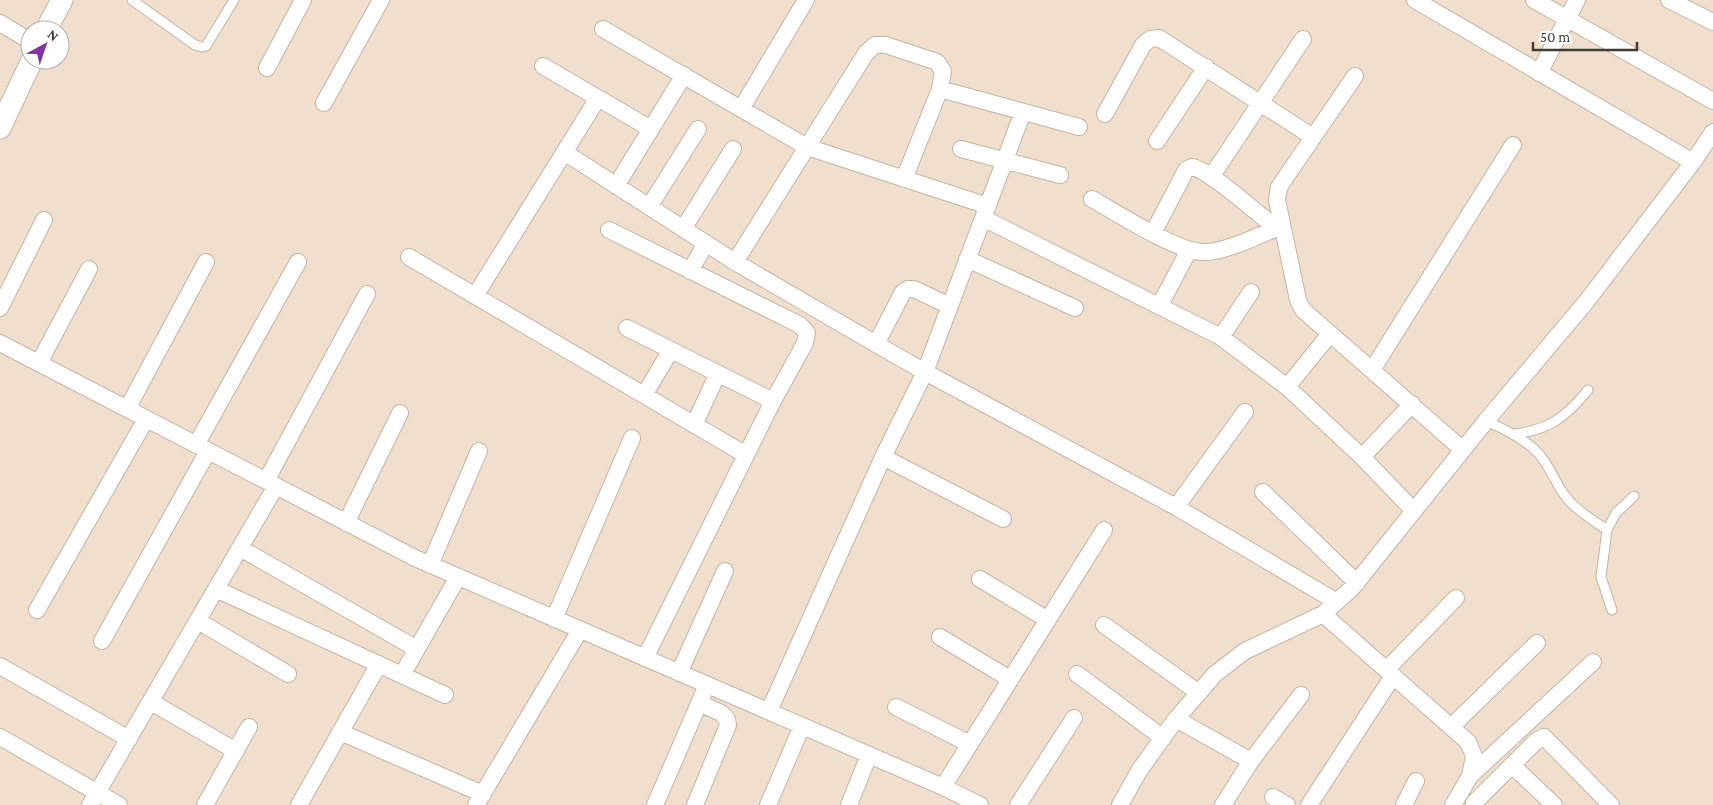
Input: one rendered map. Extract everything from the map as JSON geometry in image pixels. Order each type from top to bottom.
[{"type":"street","points":[[51,20],[62,0]]},
{"type":"street","points":[[266,68],[303,0]]},
{"type":"street","points":[[324,103],[381,0]]},
{"type":"street","points":[[741,109],[806,0]]},
{"type":"street","points":[[1415,0],[1693,162]]},
{"type":"street","points":[[1534,0],[1713,101]]},
{"type":"street","points":[[1539,73],[1577,0]]},
{"type":"street","points":[[1669,0],[1713,22]]},
{"type":"street","points":[[0,24],[20,35]]},
{"type":"street","points":[[603,28],[808,147],[904,179],[985,212],[1221,337],[1287,387],[1362,457],[1414,511]]},
{"type":"street","points":[[1104,114],[1143,45],[1150,39],[1159,38],[1313,137]]},
{"type":"street","points":[[1211,177],[1303,39]]},
{"type":"street","points":[[735,262],[866,53],[875,45],[886,45],[936,62],[943,71],[940,88],[904,179]]},
{"type":"street","points":[[543,66],[651,130]]},
{"type":"street","points":[[1157,141],[1206,67]]},
{"type":"street","points":[[1,122],[27,70]]},
{"type":"street","points":[[616,186],[684,76]]},
{"type":"street","points":[[1355,76],[1279,188],[1277,200],[1279,227],[1300,305],[1330,334],[1463,450]]},
{"type":"street","points":[[940,88],[1079,127]]},
{"type":"street","points":[[475,296],[598,98]]},
{"type":"street","points":[[769,711],[883,457],[925,372],[1023,112]]},
{"type":"street","points":[[649,207],[698,129]]},
{"type":"street","points":[[1121,804],[1140,770],[1176,719],[1215,674],[1245,651],[1323,614],[1357,583],[1486,421],[1586,302],[1693,162],[1713,132]]},
{"type":"street","points":[[1372,370],[1513,145]]},
{"type":"street","points":[[683,228],[732,149]]},
{"type":"street","points":[[961,149],[1060,175]]},
{"type":"street","points":[[564,152],[735,262],[925,372],[1176,507],[1337,602]]},
{"type":"street","points":[[1153,233],[1186,170],[1192,167],[1199,168],[1279,227]]},
{"type":"street","points":[[1092,199],[1153,233],[1188,250],[1201,252],[1220,250],[1279,227]]},
{"type":"street","points":[[0,308],[44,220]]},
{"type":"street","points":[[609,230],[800,326],[807,333],[805,343],[773,401],[645,658]]},
{"type":"street","points":[[690,271],[706,243]]},
{"type":"street","points":[[1160,305],[1188,250]]},
{"type":"street","points":[[409,257],[746,455]]},
{"type":"street","points":[[967,260],[1075,308]]},
{"type":"street","points":[[127,409],[206,262]]},
{"type":"street","points":[[102,641],[298,262]]},
{"type":"street","points":[[39,363],[89,270]]},
{"type":"street","points":[[876,344],[903,292],[908,289],[914,289],[950,306]]},
{"type":"street","points":[[1221,337],[1251,292]]},
{"type":"street","points":[[94,799],[240,548],[367,294]]},
{"type":"street","points":[[627,328],[773,401]]},
{"type":"street","points":[[1287,387],[1330,334]]},
{"type":"street","points":[[0,343],[430,565],[769,711],[980,805]]},
{"type":"street","points":[[644,395],[671,350]]},
{"type":"street","points":[[694,425],[718,373]]},
{"type":"street","points":[[1362,457],[1412,404]]},
{"type":"street","points":[[1176,507],[1245,412]]},
{"type":"street","points":[[346,523],[400,413]]},
{"type":"street","points":[[36,610],[146,419]]},
{"type":"street","points":[[554,619],[632,438]]},
{"type":"street","points":[[430,565],[479,451]]},
{"type":"street","points":[[883,457],[1003,519]]},
{"type":"street","points":[[1263,492],[1357,583]]},
{"type":"street","points":[[943,787],[1104,530]]},
{"type":"street","points":[[240,548],[417,649]]},
{"type":"street","points":[[679,673],[726,571]]},
{"type":"street","points":[[402,675],[458,577]]},
{"type":"street","points":[[980,579],[1048,620]]},
{"type":"street","points":[[216,589],[445,695]]},
{"type":"street","points":[[1309,805],[1389,673],[1456,598]]},
{"type":"street","points":[[1323,614],[1468,742],[1474,756],[1470,776]]},
{"type":"street","points":[[198,621],[288,674]]},
{"type":"street","points":[[1104,626],[1199,693]]},
{"type":"street","points":[[340,732],[479,800],[580,630]]},
{"type":"street","points":[[940,637],[1010,679]]},
{"type":"street","points":[[1451,727],[1537,643]]},
{"type":"street","points":[[1593,662],[1470,776],[1457,798],[1475,804],[1536,741],[1544,737],[1611,805]]},
{"type":"street","points":[[299,805],[378,664]]},
{"type":"street","points":[[0,666],[129,739]]},
{"type":"street","points":[[1076,674],[1164,738]]},
{"type":"street","points":[[655,805],[707,685]]},
{"type":"street","points":[[1223,805],[1251,762],[1301,695]]},
{"type":"street","points":[[151,702],[236,751]]},
{"type":"street","points":[[695,805],[728,725],[727,718],[721,713],[699,703]]},
{"type":"street","points":[[896,706],[970,744]]},
{"type":"street","points":[[1018,805],[1074,718]]},
{"type":"street","points":[[1176,719],[1251,762]]},
{"type":"street","points":[[768,805],[802,726]]},
{"type":"street","points":[[205,805],[249,727]]},
{"type":"street","points":[[0,737],[94,799],[119,805]]},
{"type":"street","points":[[849,805],[869,755]]},
{"type":"street","points":[[1512,765],[1554,805]]},
{"type":"street","points":[[1404,805],[1416,781]]},
{"type":"lane","points":[[132,0],[195,45],[202,47],[206,46],[234,0]]},
{"type":"lane","points":[[1514,434],[1532,432],[1566,415],[1588,390]]},
{"type":"lane","points":[[1486,421],[1514,434],[1534,448],[1546,462],[1554,479],[1571,504],[1607,530]]},
{"type":"lane","points":[[1612,610],[1601,577],[1607,530],[1616,513],[1634,496]]}]
